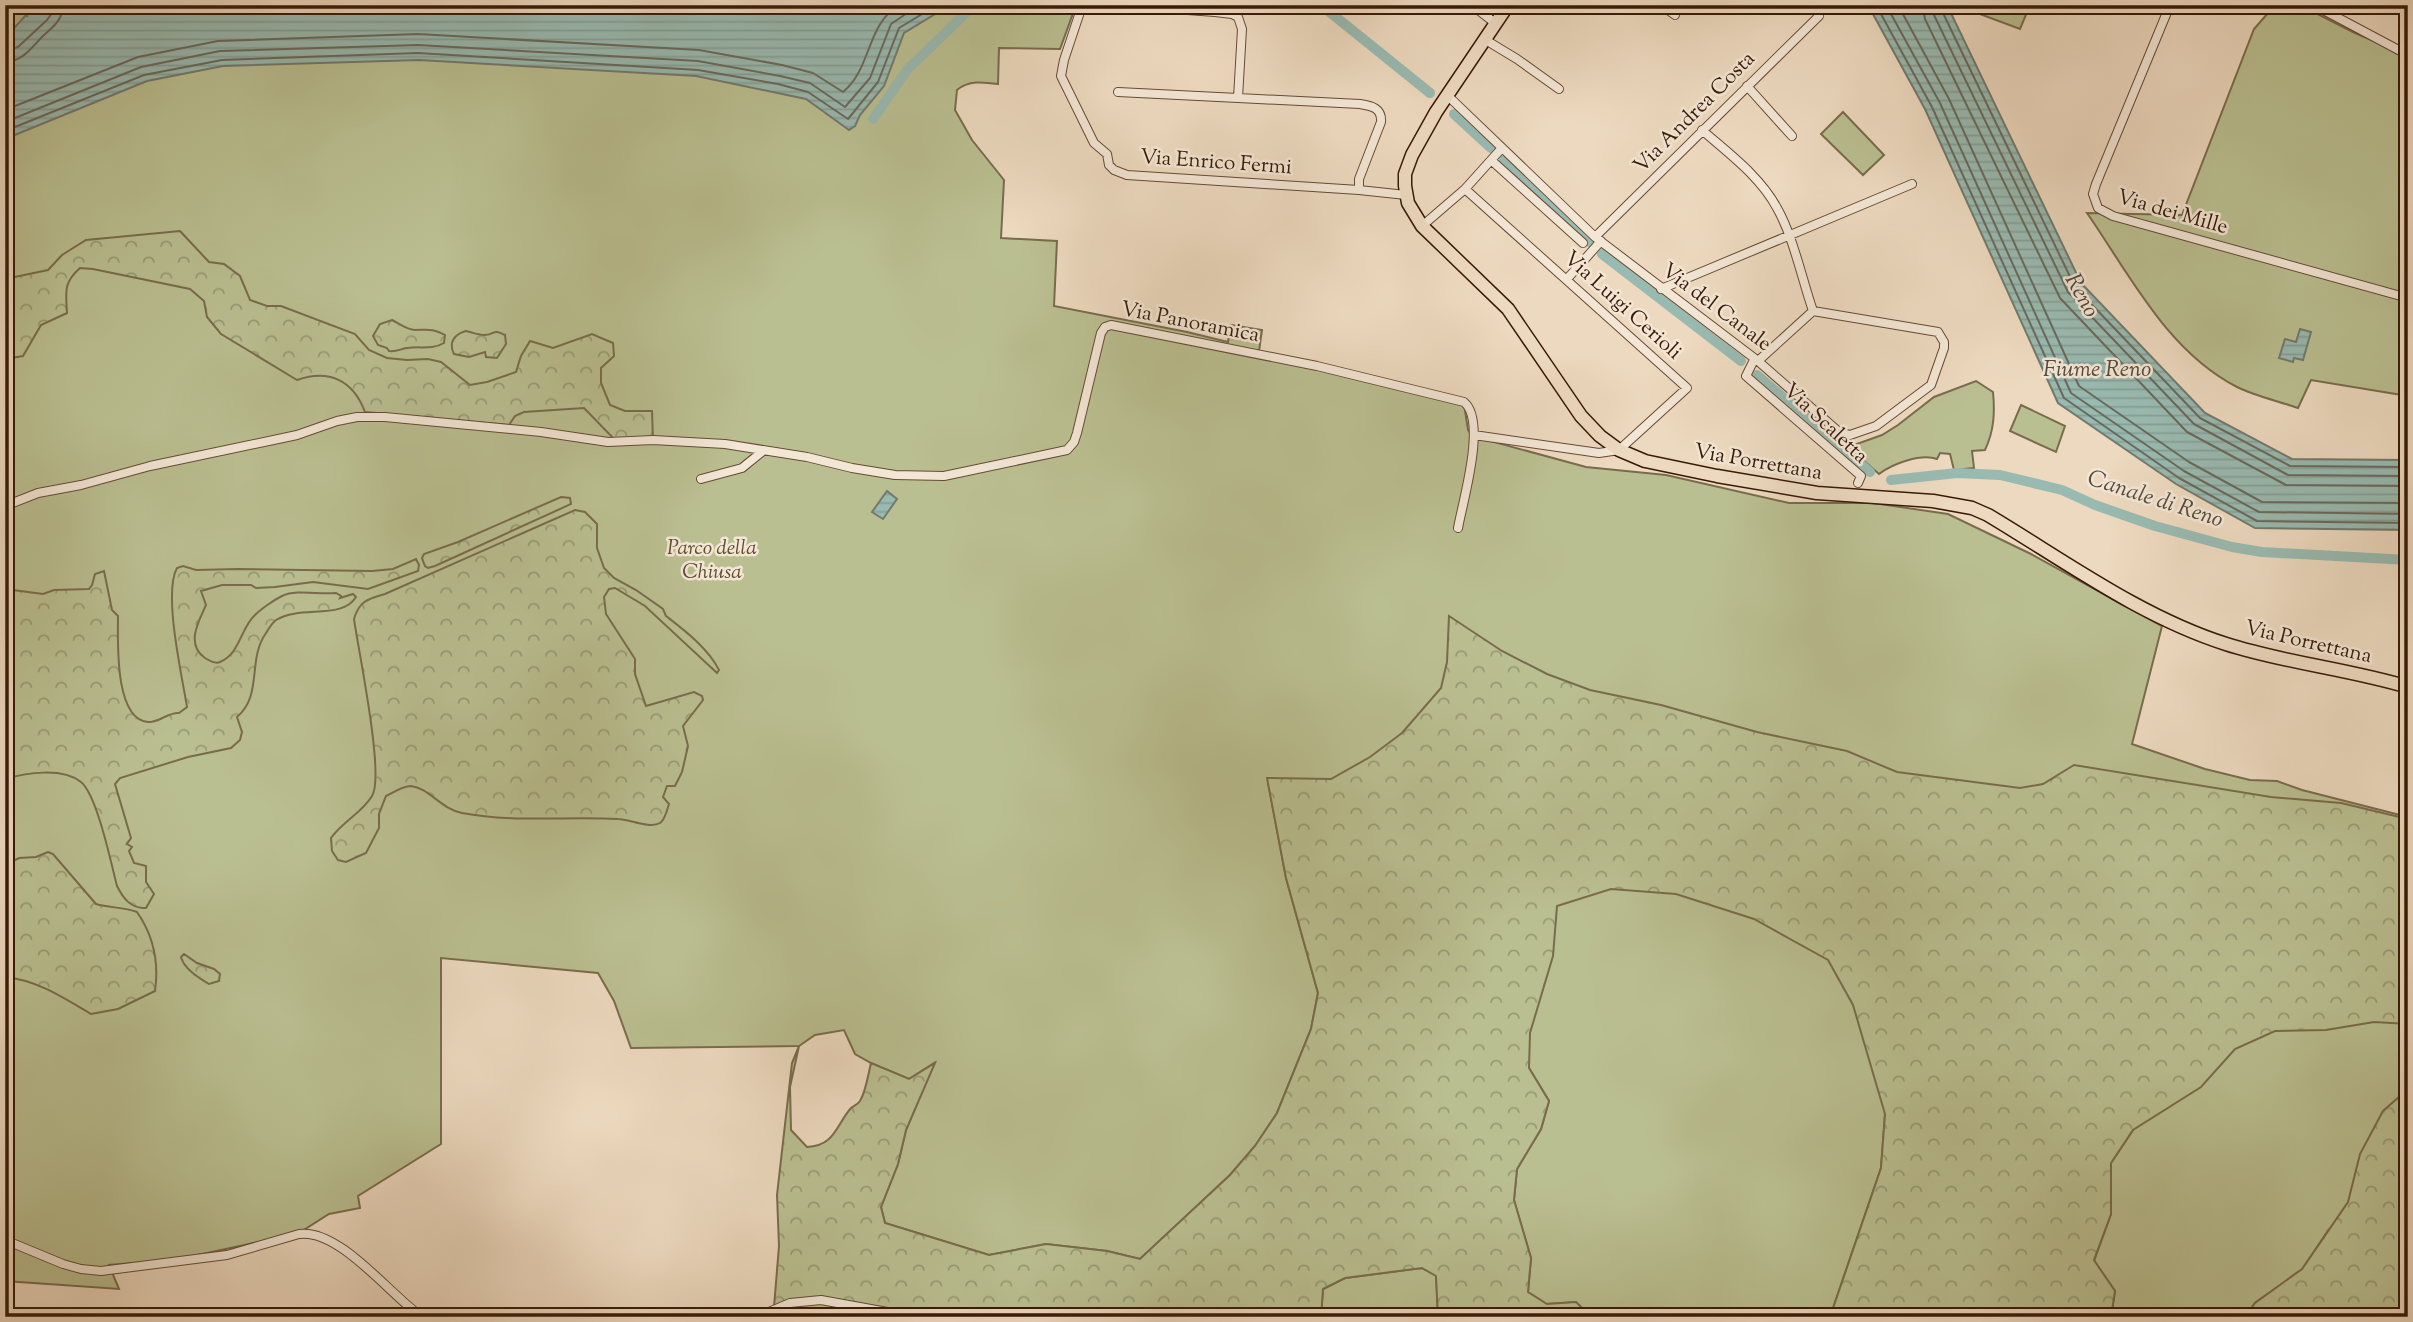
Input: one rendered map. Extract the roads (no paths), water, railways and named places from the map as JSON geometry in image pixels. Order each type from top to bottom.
[{"type":"main road","points":[[1406,195],[1405,174],[1412,155],[1447,95],[1507,5]]},
{"type":"main road","name":"Via Porrettana","points":[[1406,195],[1422,226],[1508,309],[1581,416],[1600,436],[1619,450],[1657,464],[1817,493],[1933,501],[1972,508],[2016,531],[2104,587],[2154,614],[2226,644],[2333,667],[2408,687]]},
{"type":"street","name":"Via Enrico Fermi","points":[[1090,5],[1080,12],[1063,60],[1061,76],[1094,143],[1107,154],[1109,165],[1114,170],[1129,175],[1359,190]]},
{"type":"street","points":[[1118,5],[1232,14],[1238,17],[1242,29],[1238,98]]},
{"type":"street","points":[[1472,5],[1495,23]]},
{"type":"street","points":[[1661,5],[1675,15]]},
{"type":"street","name":"Via dei Mille","points":[[2171,5],[2096,184],[2094,199],[2098,208],[2108,214],[2408,298]]},
{"type":"street","points":[[2314,5],[2408,55]]},
{"type":"street","name":"Via Andrea Costa","points":[[1567,279],[1598,239],[1702,130],[1819,16]]},
{"type":"street","points":[[1484,39],[1559,89]]},
{"type":"street","points":[[1747,86],[1792,135]]},
{"type":"street","points":[[1118,92],[1360,104],[1376,108],[1381,118],[1359,179],[1359,190],[1406,195]]},
{"type":"street","name":"Via del Canale","points":[[1447,95],[1598,239],[1756,361],[1839,432],[1850,435],[1876,426],[1931,385],[1944,348],[1941,336],[1933,330],[1813,311]]},
{"type":"street","points":[[1702,130],[1754,176],[1777,206],[1813,311],[1756,361]]},
{"type":"street","points":[[1422,226],[1465,189],[1502,149]]},
{"type":"street","points":[[1491,160],[1583,243]]},
{"type":"street","points":[[1661,289],[1912,184]]},
{"type":"street","name":"Via Luigi Cerioli","points":[[1465,189],[1687,388],[1619,450]]},
{"type":"street","name":"Via Panoramica","points":[[5,506],[38,492],[81,485],[150,466],[297,435],[357,417],[385,417],[541,432],[608,442],[653,440],[725,444],[895,475],[944,476],[973,472],[1067,450],[1077,433],[1101,333],[1105,327],[1111,325],[1317,366],[1459,399],[1469,406],[1472,413],[1474,435]]},
{"type":"street","name":"Via Scaletta","points":[[1756,361],[1746,376],[1861,476],[1858,483]]},
{"type":"street","points":[[1458,528],[1474,435],[1588,452],[1619,450]]},
{"type":"street","points":[[701,479],[743,468],[763,451]]},
{"type":"street","points":[[5,1240],[62,1264],[101,1271],[207,1258],[303,1233],[314,1233],[338,1244],[422,1317]]},
{"type":"street","points":[[757,1317],[790,1303],[821,1300],[915,1317]]},
{"type":"water","points":[[41,5],[950,5],[904,33],[884,86],[860,115],[855,126],[849,130],[806,99],[696,76],[419,60],[223,66],[147,81],[5,139],[5,38],[26,15]]},
{"type":"water","name":"Fiume Reno","points":[[1868,5],[1947,5],[2081,283],[2205,413],[2292,459],[2408,460],[2408,530],[2255,528],[2176,484],[2058,403],[1925,109]]},
{"type":"water","points":[[2300,329],[2311,332],[2303,360],[2294,358],[2293,362],[2279,358],[2285,339],[2296,342]]},
{"type":"water","points":[[887,491],[897,499],[883,519],[872,512]]},
{"type":"waterway","points":[[18,5],[27,16]]},
{"type":"waterway","points":[[873,119],[907,70],[974,5]]},
{"type":"waterway","points":[[1321,5],[1430,93]]},
{"type":"waterway","points":[[1454,114],[1491,148]]},
{"type":"waterway","points":[[1504,160],[1591,243]]},
{"type":"waterway","name":"Canale di Reno","points":[[1602,254],[1741,361]]},
{"type":"waterway","name":"Canale di Reno","points":[[1757,375],[1870,472]]},
{"type":"waterway","name":"Canale di Reno","points":[[1891,480],[1957,473],[2000,475],[2062,490],[2155,526],[2232,547],[2262,552],[2408,560]]},
{"type":"water label","name":"Reno","points":[[2081,296]]},
{"type":"park label","name":"Parco della Chiusa","points":[[712,561]]}]
